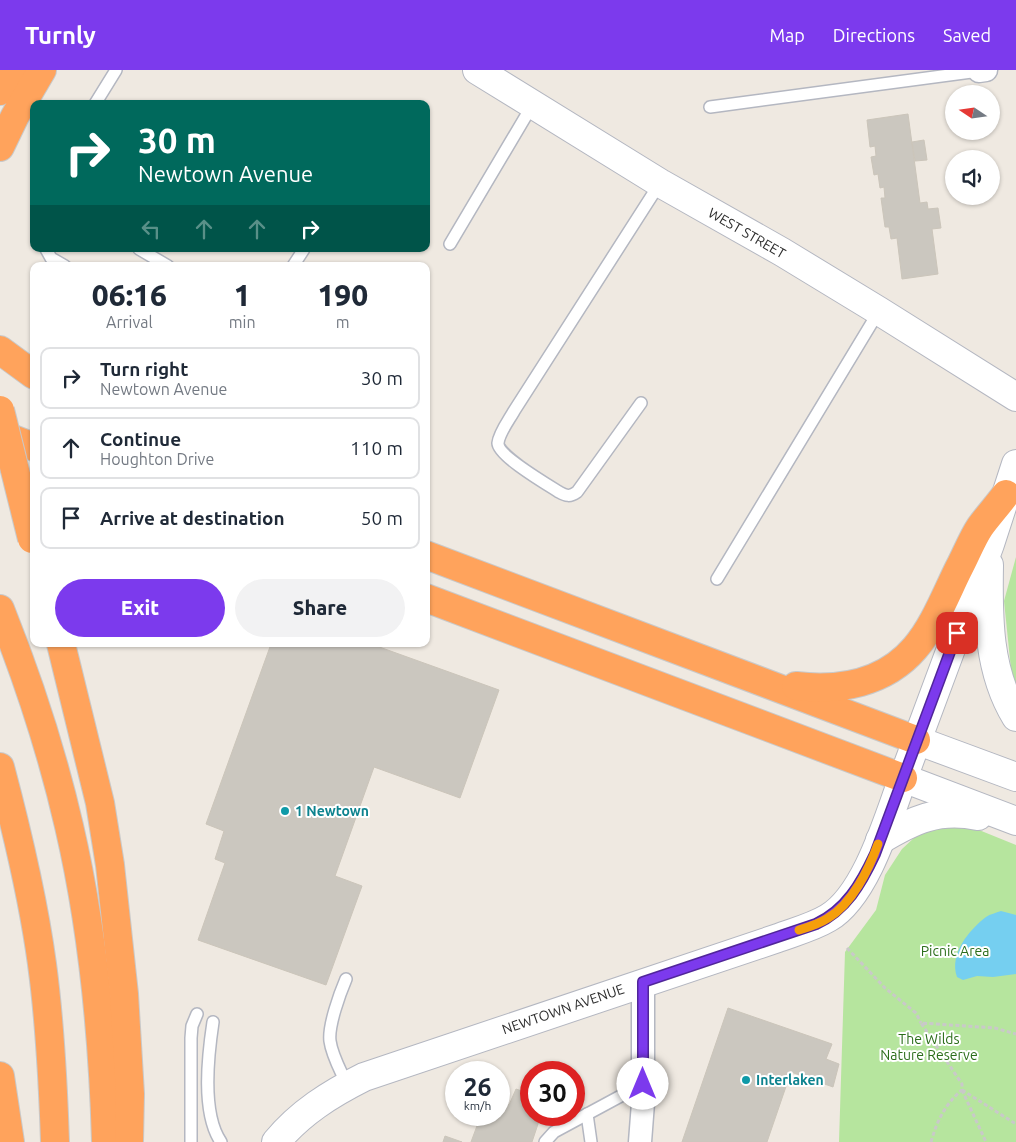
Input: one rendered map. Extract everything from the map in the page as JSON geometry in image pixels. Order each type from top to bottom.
[{"type":"highway","points":[[0,91],[13,70]]},
{"type":"highway","points":[[0,146],[42,70]]},
{"type":"highway","points":[[0,350],[30,372]]},
{"type":"highway","points":[[0,410],[30,529]]},
{"type":"highway","points":[[0,434],[30,445]]},
{"type":"highway","points":[[763,681],[803,686],[843,686],[870,680],[893,668],[905,659],[920,641],[980,527],[1006,494]]},
{"type":"highway","points":[[430,556],[916,740]]},
{"type":"highway","points":[[430,600],[903,778]]},
{"type":"highway","points":[[0,609],[28,683],[59,784],[70,828],[97,995],[105,1094],[106,1142]]},
{"type":"highway","points":[[62,647],[100,803],[110,865],[124,994],[130,1094],[129,1142]]},
{"type":"highway","points":[[0,767],[20,844],[42,963],[52,1054],[54,1142]]},
{"type":"highway","points":[[0,1076],[10,1142]]},
{"type":"main road","name":"WEST STREET","points":[[476,70],[660,183],[782,252],[1016,397]]},
{"type":"main road","points":[[1016,464],[990,544],[988,605],[990,637],[998,678],[1004,695],[1016,717]]},
{"type":"main road","name":"NEWTOWN AVENUE","points":[[276,1142],[297,1119],[317,1103],[348,1085],[394,1067],[778,938],[828,918],[849,899],[867,871],[990,544]]},
{"type":"main road","points":[[916,740],[1016,777]]},
{"type":"main road","points":[[903,778],[1016,822]]},
{"type":"main road","points":[[880,840],[914,821],[945,813],[959,813],[1016,822]]},
{"type":"street","points":[[640,1142],[643,1084],[643,982]]},
{"type":"lane","points":[[97,100],[116,70]]},
{"type":"lane","points":[[710,107],[983,70]]},
{"type":"lane","points":[[450,244],[533,104]]},
{"type":"lane","points":[[641,403],[573,495],[568,496],[559,492],[507,457],[499,448],[498,443],[514,411],[660,183]]},
{"type":"lane","points":[[48,252],[51,258],[58,262]]},
{"type":"lane","points":[[144,252],[161,262]]},
{"type":"lane","points":[[717,579],[879,311]]},
{"type":"lane","points":[[346,980],[333,1020],[330,1040],[333,1052],[348,1085]]},
{"type":"lane","points":[[191,1142],[191,1038],[192,1026],[197,1014]]},
{"type":"lane","points":[[213,1022],[209,1048],[209,1102],[216,1135],[221,1142]]},
{"type":"lane","points":[[545,1142],[554,1132],[643,1084]]},
{"type":"lane","points":[[587,1114],[591,1142]]},
{"type":"path","points":[[847,948],[885,988],[916,1013],[962,1084],[962,1090],[986,1142]]},
{"type":"path","points":[[922,1022],[995,1028],[1016,1034]]},
{"type":"path","points":[[962,1090],[1016,1124]]},
{"type":"path","points":[[931,1142],[935,1127],[950,1100],[962,1090]]},
{"type":"green space","points":[[1016,557],[1016,684],[1011,669],[1004,601]]},
{"type":"green space","name":"The Wilds Nature Reserve","points":[[928,825],[979,830],[1016,845],[1016,1142],[839,1142],[845,952],[876,910],[885,875],[902,849]]},
{"type":"water","points":[[1001,911],[1016,915],[1016,974],[993,977],[977,976],[963,980],[957,977],[956,960],[962,943],[986,917]]},
{"type":"building","points":[[908,114],[920,203],[927,202],[928,209],[938,208],[941,228],[932,229],[938,274],[902,279],[897,238],[891,239],[889,227],[885,227],[881,198],[885,198],[884,187],[880,188],[878,174],[874,175],[871,157],[876,156],[875,146],[870,147],[867,120]]},
{"type":"building","points":[[924,140],[927,160],[915,161],[912,142]]},
{"type":"building","name":"1 Newtown","points":[[270,647],[379,647],[499,690],[460,798],[374,767],[335,876],[362,886],[326,985],[198,940],[225,863],[215,859],[224,831],[206,824]]},
{"type":"building","name":"Interlaken","points":[[728,1008],[832,1044],[826,1059],[839,1064],[833,1087],[791,1072],[767,1142],[682,1142]]},
{"type":"building","points":[[516,1089],[520,1090],[520,1126],[537,1126],[532,1142],[471,1142],[477,1126],[510,1126],[510,1103]]},
{"type":"building","points":[[445,1136],[462,1142],[443,1142]]},
{"type":"slow traffic","points":[[799,930],[828,918],[849,899],[867,871],[878,844]]},
{"type":"place","name":"1 Newtown","points":[[285,811]]},
{"type":"place","name":"Interlaken","points":[[746,1080]]},
{"type":"route","points":[[643,1084],[643,982],[816,924],[828,918],[849,899],[867,871],[875,854],[957,633]]},
{"type":"park label","name":"Picnic Area","points":[[955,951]]}]
